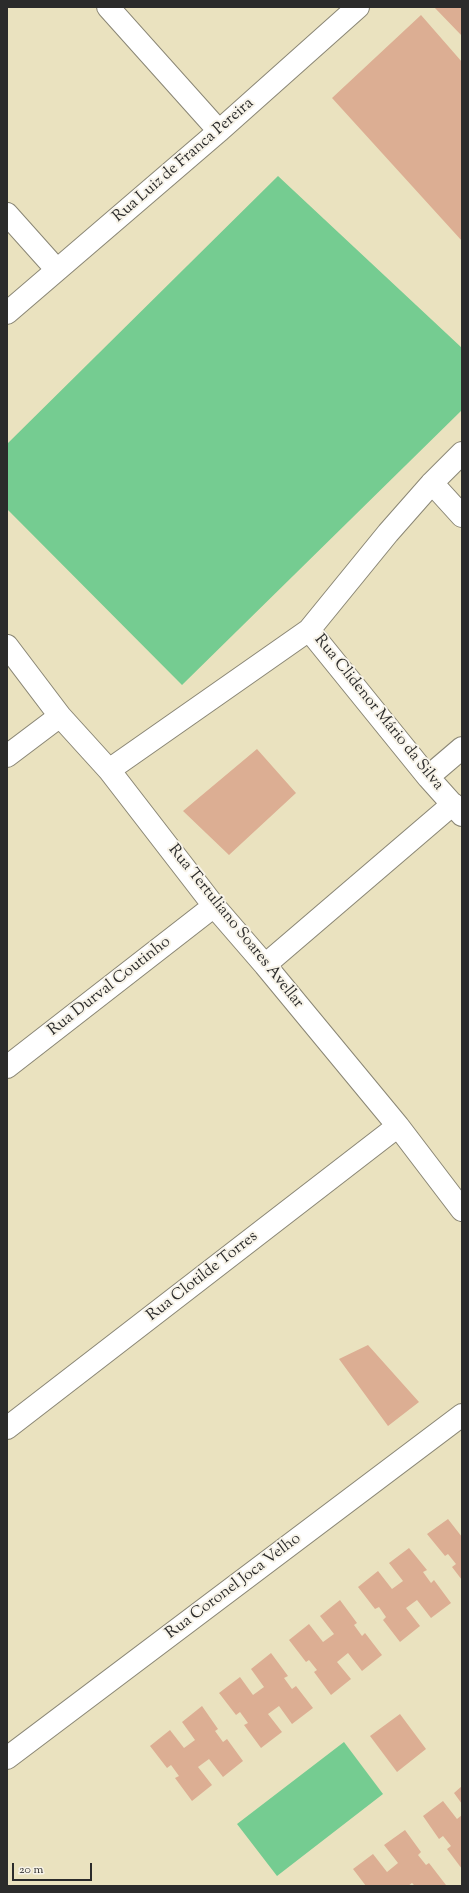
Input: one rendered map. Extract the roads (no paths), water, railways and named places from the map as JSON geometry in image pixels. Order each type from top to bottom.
[{"type":"street","points":[[108,7],[218,132]]},
{"type":"street","name":"Rua Luiz de Franca Pereira","points":[[7,313],[218,132],[358,7]]},
{"type":"street","points":[[7,214],[57,270]]},
{"type":"street","points":[[109,770],[309,630],[388,533],[432,483],[462,453]]},
{"type":"street","points":[[432,483],[462,516]]},
{"type":"street","name":"Rua Clidenor Mário da Silva","points":[[309,630],[428,777],[457,809]]},
{"type":"street","name":"Rua Tertuliano Soares Avellar","points":[[7,646],[60,716],[109,770],[214,906],[265,965],[398,1126],[462,1210]]},
{"type":"street","points":[[7,756],[60,716]]},
{"type":"street","points":[[428,777],[462,748]]},
{"type":"street","points":[[265,965],[457,809]]},
{"type":"street","name":"Rua Durval Coutinho","points":[[7,1067],[214,906]]},
{"type":"street","name":"Rua Clotilde Torres","points":[[7,1428],[398,1126]]},
{"type":"street","name":"Rua Coronel Joca Velho","points":[[7,1758],[462,1416]]}]
